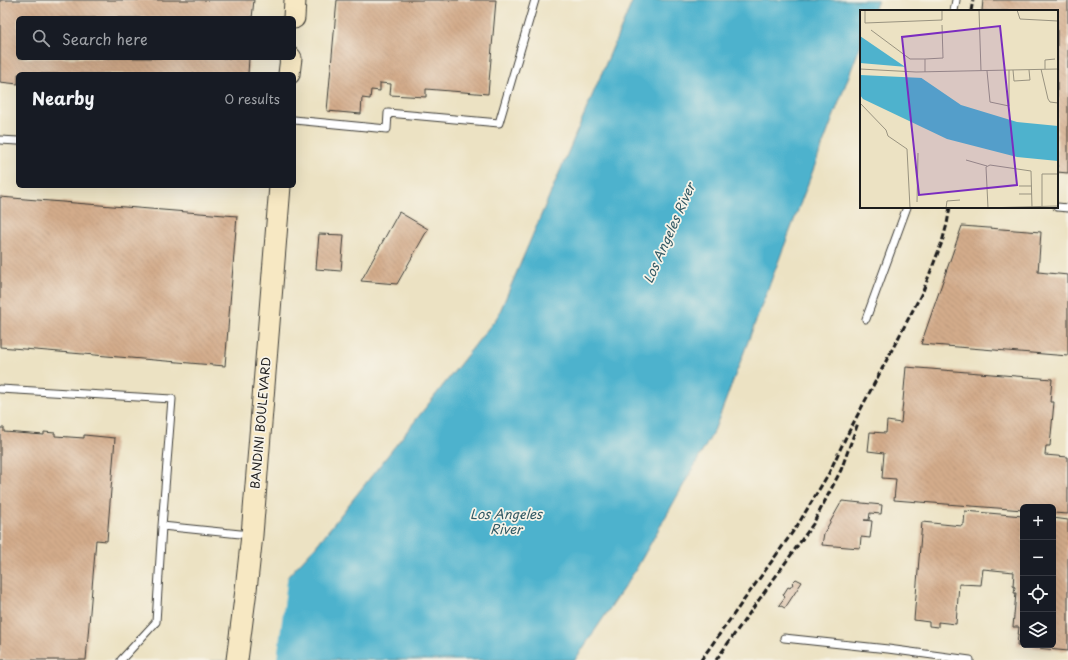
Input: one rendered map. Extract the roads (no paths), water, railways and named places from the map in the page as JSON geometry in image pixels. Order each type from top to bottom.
[{"type":"main road","points":[[294,16],[295,0]]},
{"type":"main road","points":[[289,72],[290,60]]},
{"type":"main road","name":"BANDINI BOULEVARD","points":[[237,660],[252,535],[280,188]]},
{"type":"lane","points":[[296,120],[387,129],[388,113],[499,123],[535,0]]},
{"type":"lane","points":[[954,10],[956,0]]},
{"type":"lane","points":[[0,140],[16,141]]},
{"type":"lane","points":[[1058,207],[1068,208]]},
{"type":"lane","points":[[866,319],[907,208]]},
{"type":"lane","points":[[0,389],[172,400],[156,622],[121,660]]},
{"type":"lane","points":[[162,526],[252,535]]},
{"type":"lane","points":[[784,638],[888,649],[970,660]]},
{"type":"water","name":"Los Angeles River","points":[[633,0],[878,0],[874,10],[860,10],[860,47],[714,431],[635,571],[575,660],[210,660],[316,546],[498,316]]},
{"type":"railway","points":[[971,10],[973,0]]},
{"type":"railway","points":[[701,660],[797,526],[829,473],[845,439],[923,291],[942,242],[950,208]]},
{"type":"railway","points":[[716,660],[813,524],[841,470],[858,423]]}]
